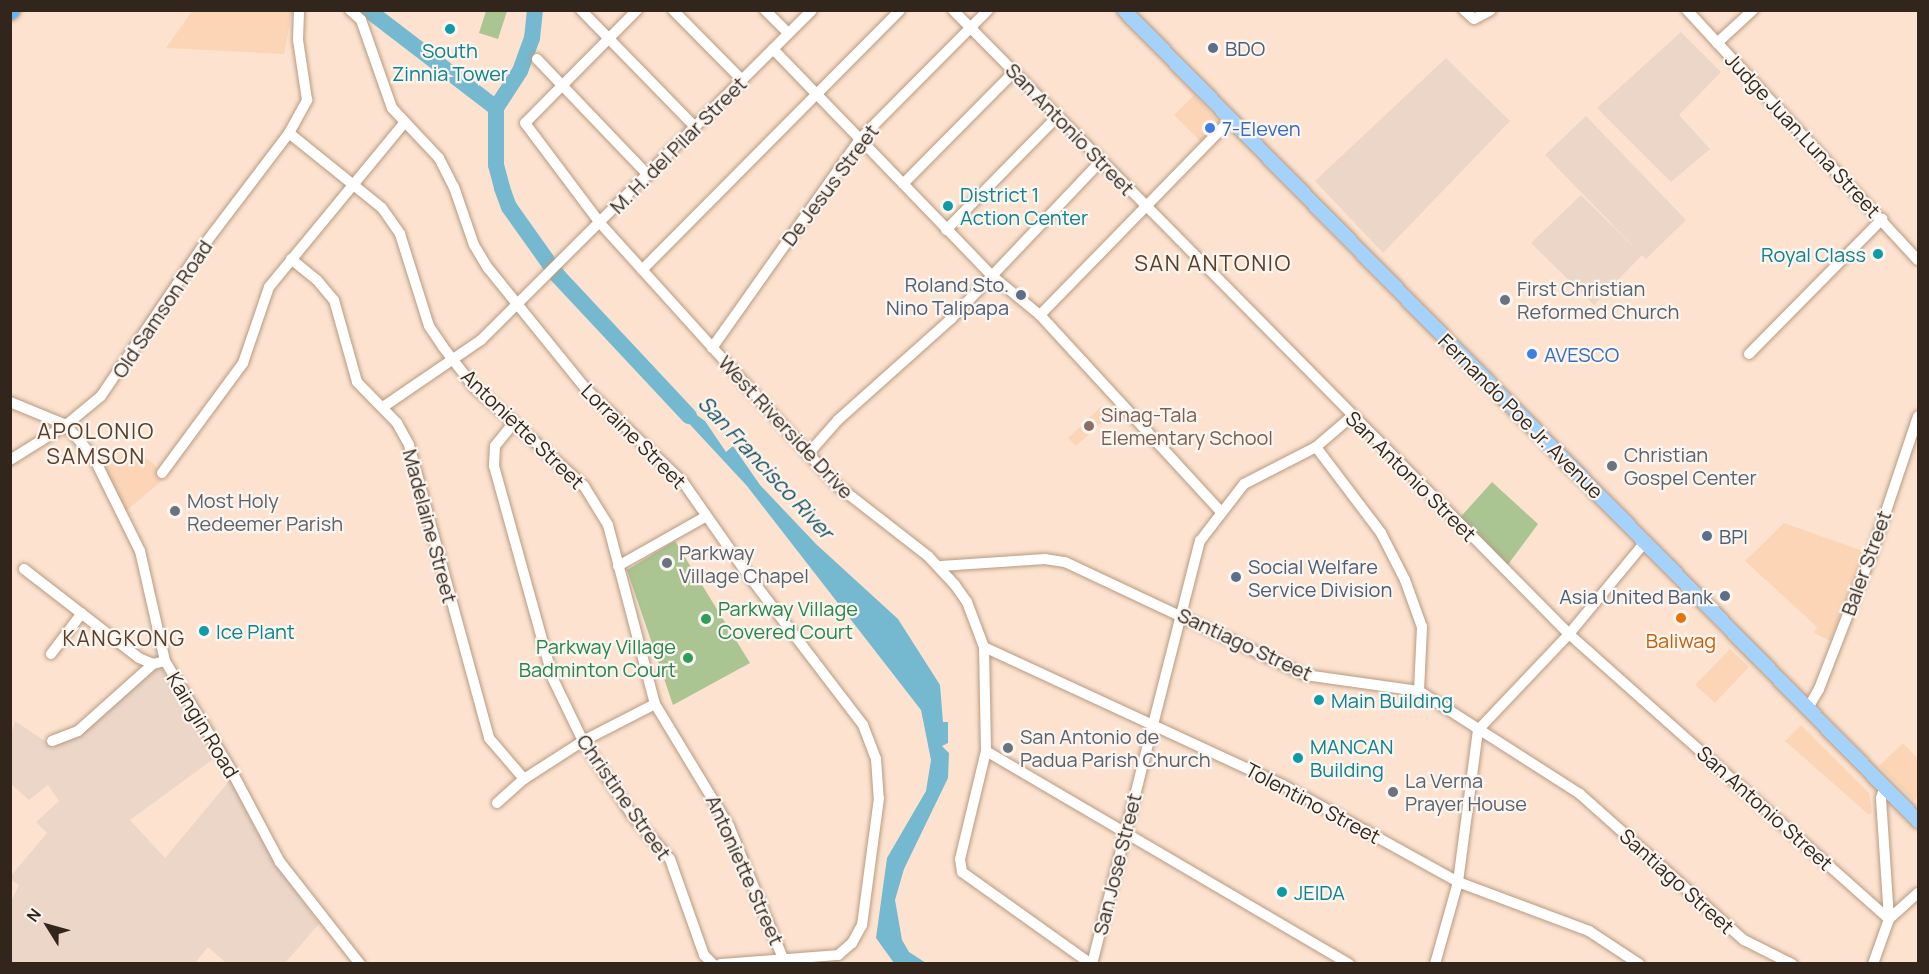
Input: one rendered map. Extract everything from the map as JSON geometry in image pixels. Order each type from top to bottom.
[{"type":"main road","name":"Fernando Poe Jr. Avenue","points":[[1124,10],[1918,821]]},
{"type":"street","points":[[290,133],[308,100],[298,40],[299,10]]},
{"type":"street","name":"Lorraine Street","points":[[350,10],[361,20],[385,94],[404,123],[423,138],[439,158],[454,187],[474,245],[516,307],[586,389],[683,482],[705,517],[863,725],[876,759],[879,798],[862,925],[852,943],[838,955],[776,962]]},
{"type":"street","points":[[581,10],[695,128]]},
{"type":"street","points":[[562,85],[637,10]]},
{"type":"street","points":[[673,10],[742,80]]},
{"type":"street","points":[[765,10],[788,33]]},
{"type":"street","name":"M. H. del Pilar Street","points":[[383,407],[481,340],[812,10]]},
{"type":"street","points":[[642,270],[900,10]]},
{"type":"street","name":"San Antonio Street","points":[[953,10],[1569,634],[1889,919]]},
{"type":"street","name":"De Jesus Street","points":[[712,348],[860,139],[988,10]]},
{"type":"street","points":[[1464,10],[1474,19],[1488,14]]},
{"type":"street","name":"Judge Juan Luna Street","points":[[1687,10],[1918,260]]},
{"type":"street","points":[[1717,44],[1753,10]]},
{"type":"street","points":[[772,49],[990,274],[1040,315],[1220,511]]},
{"type":"street","points":[[537,59],[648,175]]},
{"type":"street","points":[[903,184],[1014,72]]},
{"type":"street","name":"West Riverside Drive","points":[[562,85],[525,123],[600,223],[838,486],[941,566],[967,602],[984,647],[986,751],[960,859],[962,872],[1092,963]]},
{"type":"street","points":[[946,230],[1057,117]]},
{"type":"street","points":[[1040,315],[1230,120]]},
{"type":"street","points":[[162,473],[243,363],[260,307],[291,259],[404,123]]},
{"type":"street","name":"Antoniette Street","points":[[290,133],[352,186],[382,208],[400,234],[429,326],[474,387],[512,425],[584,486],[608,525],[655,704],[729,826],[776,962]]},
{"type":"street","name":"Old Samson Road","points":[[10,460],[66,425],[113,381],[201,249],[290,133]]},
{"type":"street","points":[[808,454],[838,420],[951,319],[990,274],[1101,161]]},
{"type":"street","points":[[1749,354],[1882,219]]},
{"type":"street","name":"Madelaine Street","points":[[291,259],[317,280],[334,300],[357,382],[383,407],[409,445],[423,489],[489,738],[524,779]]},
{"type":"street","name":"Kaingin Road","points":[[10,402],[66,425],[94,458],[140,551],[165,661],[230,768],[280,862],[360,963]]},
{"type":"street","name":"San Jose Street","points":[[1092,963],[1127,833],[1151,724],[1200,541],[1220,511],[1244,483],[1316,447],[1352,416]]},
{"type":"street","name":"Baler Street","points":[[1808,708],[1819,689],[1873,550],[1918,416]]},
{"type":"street","name":"Christine Street","points":[[512,425],[495,446],[494,466],[553,680],[582,741],[632,815],[669,859],[704,955],[719,963]]},
{"type":"street","points":[[1316,447],[1381,533],[1405,580],[1422,627],[1419,692]]},
{"type":"street","points":[[618,566],[705,517]]},
{"type":"street","points":[[1435,963],[1458,882],[1478,730],[1569,634],[1646,541]]},
{"type":"street","name":"Santiago Street","points":[[941,566],[1045,559],[1065,562],[1180,614],[1305,675],[1419,692],[1580,794],[1744,940],[1792,963]]},
{"type":"street","points":[[24,569],[153,664]]},
{"type":"street","points":[[51,654],[82,613]]},
{"type":"street","name":"Tolentino Street","points":[[984,647],[1283,784],[1458,882],[1588,931],[1639,963]]},
{"type":"street","points":[[52,741],[78,731],[153,664],[165,661]]},
{"type":"street","points":[[497,803],[524,779],[582,741],[655,704]]},
{"type":"street","points":[[986,751],[1348,963]]},
{"type":"street","points":[[1873,963],[1889,919],[1881,798],[1885,786]]},
{"type":"street","points":[[1889,919],[1918,893]]},
{"type":"street","points":[[719,963],[776,962]]},
{"type":"shaded area","points":[[192,11],[292,11],[284,54],[166,48]]},
{"type":"shaded area","points":[[1681,32],[1721,72],[1679,115],[1710,149],[1671,182],[1597,108]]},
{"type":"shaded area","points":[[1446,58],[1510,121],[1383,253],[1315,181]]},
{"type":"shaded area","points":[[1194,95],[1221,124],[1202,143],[1174,115]]},
{"type":"shaded area","points":[[1586,116],[1686,220],[1646,259],[1642,255],[1594,305],[1531,243],[1581,195],[1641,254],[1545,155]]},
{"type":"shaded area","name":"Sinag-Tala Elementary School","points":[[1102,406],[1110,415],[1076,446],[1068,438]]},
{"type":"shaded area","points":[[134,449],[154,464],[163,480],[126,511],[104,468]]},
{"type":"shaded area","points":[[1784,523],[1866,552],[1830,641],[1814,633],[1817,627],[1745,561]]},
{"type":"shaded area","points":[[1730,649],[1749,667],[1715,703],[1695,685]]},
{"type":"shaded area","points":[[158,663],[216,757],[130,820],[165,858],[230,780],[271,857],[319,924],[285,963],[226,963],[208,947],[195,963],[11,963],[11,902],[19,885],[11,880],[11,876],[47,833],[36,822],[59,801],[48,785],[29,800],[11,784],[11,735],[15,721],[51,745],[78,735]]},
{"type":"shaded area","points":[[1801,725],[1869,793],[1872,812],[1869,815],[1785,741]]},
{"type":"shaded area","points":[[1903,743],[1918,759],[1918,797],[1914,801],[1879,766]]},
{"type":"green space","points":[[486,11],[507,11],[498,39],[479,33]]},
{"type":"green space","points":[[1492,482],[1538,524],[1504,570],[1456,522]]},
{"type":"green space","points":[[675,541],[750,663],[673,705],[627,570]]},
{"type":"water","points":[[676,400],[705,421],[726,452],[733,446],[760,485],[816,544],[898,619],[940,685],[943,722],[948,722],[948,743],[942,746],[949,753],[948,778],[904,869],[895,900],[902,940],[909,952],[926,963],[894,963],[876,938],[887,858],[926,791],[931,760],[921,710],[747,486],[670,403]]},
{"type":"waterway","points":[[368,10],[496,108]]},
{"type":"waterway","name":"San Francisco River","points":[[535,10],[532,38],[520,71],[496,108],[496,165],[509,207],[558,276],[689,416]]},
{"type":"place","name":"South Zinnia Tower","points":[[450,29]]},
{"type":"place","name":"BDO","points":[[1213,48]]},
{"type":"place","name":"7-Eleven","points":[[1210,128]]},
{"type":"place","name":"District 1 Action Center","points":[[948,206]]},
{"type":"place","name":"Royal Class","points":[[1878,254]]},
{"type":"place","name":"Roland Sto. Nino Talipapa","points":[[1021,295]]},
{"type":"place","name":"First Christian Reformed Church","points":[[1505,300]]},
{"type":"place","name":"AVESCO","points":[[1532,354]]},
{"type":"place","name":"Sinag-Tala Elementary School","points":[[1089,426]]},
{"type":"place","name":"Christian Gospel Center","points":[[1612,466]]},
{"type":"place","name":"Most Holy Redeemer Parish","points":[[175,511]]},
{"type":"place","name":"BPI","points":[[1707,536]]},
{"type":"place","name":"Parkway Village Chapel","points":[[667,563]]},
{"type":"place","name":"Social Welfare Service Division","points":[[1236,577]]},
{"type":"place","name":"Asia United Bank","points":[[1725,596]]},
{"type":"place","name":"Baliwag","points":[[1681,618]]},
{"type":"place","name":"Parkway Village Covered Court","points":[[706,619]]},
{"type":"place","name":"Ice Plant","points":[[204,631]]},
{"type":"place","name":"Parkway Village Badminton Court","points":[[688,658]]},
{"type":"place","name":"Main Building","points":[[1319,700]]},
{"type":"place","name":"San Antonio de Padua Parish Church","points":[[1008,748]]},
{"type":"place","name":"MANCAN Building","points":[[1298,758]]},
{"type":"place","name":"La Verna Prayer House","points":[[1393,792]]},
{"type":"place","name":"JEIDA","points":[[1282,892]]},
{"type":"district","name":"SAN ANTONIO","points":[[1213,264]]},
{"type":"district","name":"APOLONIO SAMSON","points":[[96,444]]},
{"type":"district","name":"KANGKONG","points":[[124,638]]}]
